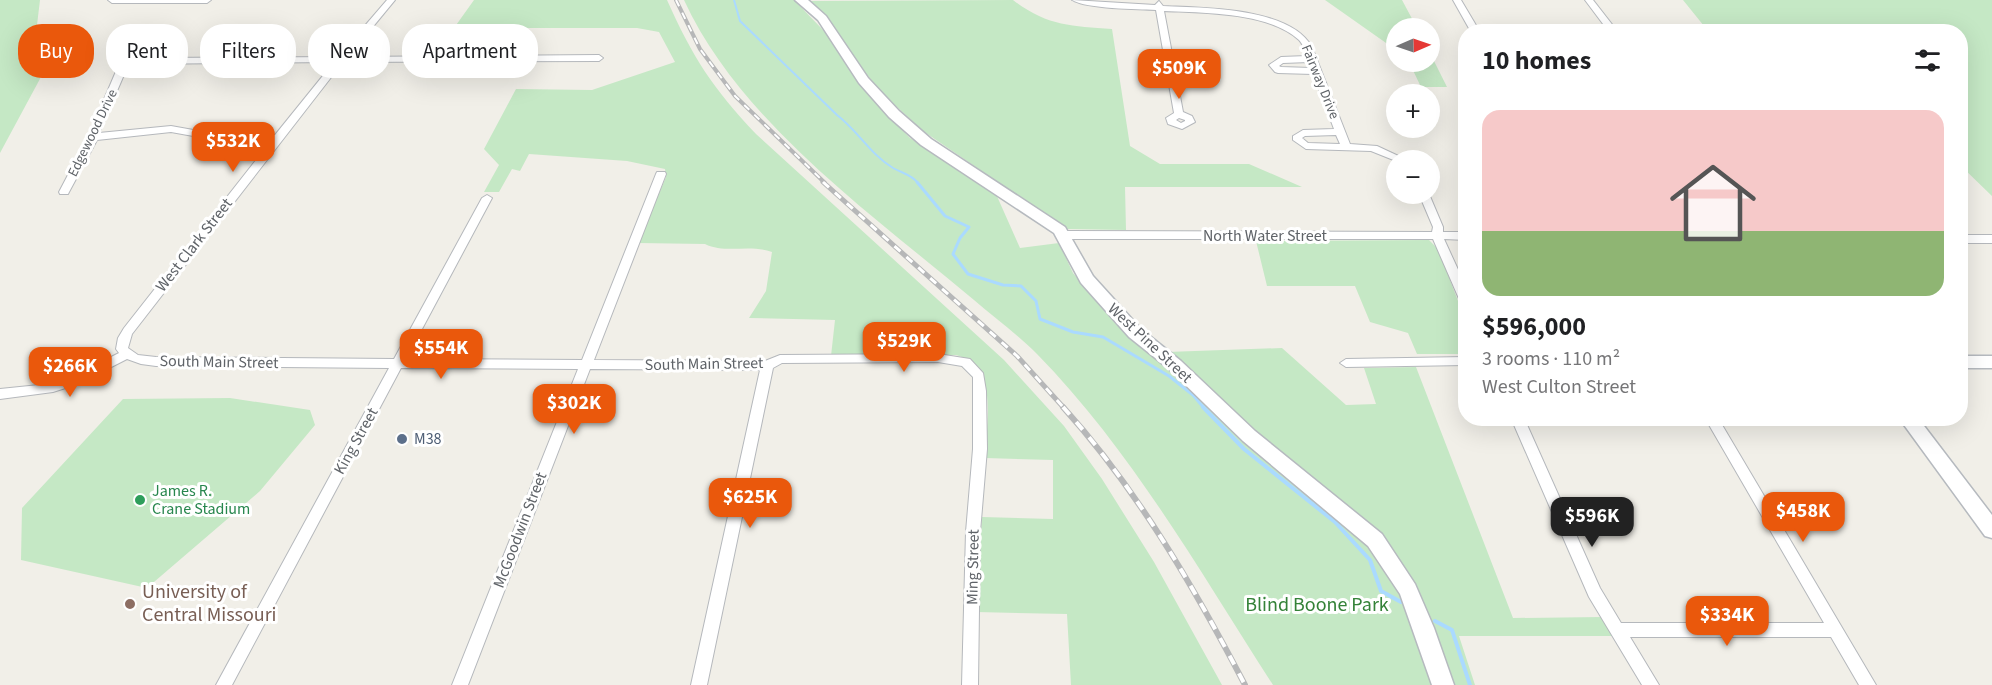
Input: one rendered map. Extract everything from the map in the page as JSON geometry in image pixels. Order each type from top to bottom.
[{"type":"street","points":[[112,0],[207,0]]},
{"type":"street","name":"West Clark Street","points":[[372,24],[391,0]]},
{"type":"street","name":"West Pine Street","points":[[801,0],[822,18],[863,80],[894,114],[927,142],[1040,215],[1064,235],[1087,279],[1135,333],[1175,365],[1272,456],[1355,521],[1393,560],[1411,596],[1443,685]]},
{"type":"street","name":"Fairway Drive","points":[[1076,0],[1158,4],[1225,3],[1274,15],[1298,32],[1312,59],[1345,145]]},
{"type":"street","points":[[1457,0],[1471,24]]},
{"type":"street","points":[[1589,0],[1608,24]]},
{"type":"street","points":[[1158,4],[1179,114]]},
{"type":"street","points":[[390,59],[599,58]]},
{"type":"street","name":"Edgewood Drive","points":[[64,192],[93,137],[122,69],[127,64],[135,61],[308,59]]},
{"type":"street","points":[[1312,59],[1281,60],[1274,65],[1278,70],[1285,72],[1316,71]]},
{"type":"street","name":"West Clark Street","points":[[127,354],[123,344],[128,331],[278,138],[328,78]]},
{"type":"street","points":[[93,137],[160,129],[191,131],[210,136],[278,138]]},
{"type":"street","points":[[1340,132],[1303,133],[1296,138],[1306,146],[1345,145],[1373,148],[1386,153]]},
{"type":"street","name":"McGoodwin Street","points":[[460,685],[661,174]]},
{"type":"street","name":"King Street","points":[[224,685],[487,198]]},
{"type":"street","points":[[1428,204],[1438,227],[1437,236],[1458,283]]},
{"type":"street","name":"North Water Street","points":[[1064,235],[1458,236]]},
{"type":"street","points":[[1968,239],[1992,239]]},
{"type":"street","points":[[0,394],[49,389],[74,381],[127,354]]},
{"type":"street","name":"South Main Street","points":[[127,354],[142,361],[178,362],[584,366],[767,366],[780,359],[938,358],[966,362],[979,376],[980,449]]},
{"type":"street","points":[[1346,363],[1458,361]]},
{"type":"street","points":[[1968,362],[1992,362]]},
{"type":"street","points":[[699,685],[767,366]]},
{"type":"street","points":[[1521,426],[1594,592],[1651,685]]},
{"type":"street","points":[[1716,426],[1868,685]]},
{"type":"street","points":[[1914,426],[1992,530]]},
{"type":"street","name":"Ming Street","points":[[970,685],[973,532],[980,449]]},
{"type":"street","points":[[1618,630],[1836,630]]},
{"type":"green space","points":[[0,0],[40,0],[37,24],[18,24],[18,78],[40,78],[0,153]]},
{"type":"green space","points":[[474,0],[667,0],[705,71],[756,134],[1004,360],[1064,426],[1102,479],[1154,562],[1222,685],[1071,685],[1067,614],[976,612],[982,517],[1053,519],[1053,460],[985,458],[988,413],[985,383],[979,371],[970,361],[956,355],[831,356],[835,320],[749,318],[766,291],[772,252],[721,248],[705,244],[638,243],[666,177],[665,169],[627,161],[529,154],[520,171],[512,169],[499,192],[484,192],[499,165],[484,149],[516,89],[592,90],[675,62],[659,32],[637,28],[538,28],[538,24],[457,24]]},
{"type":"green space","name":"Blind Boone Park","points":[[684,0],[794,0],[825,32],[869,96],[910,138],[996,194],[1020,248],[1059,243],[1073,273],[1115,323],[1366,540],[1395,579],[1434,685],[1273,685],[1163,514],[1104,431],[1071,391],[1022,340],[853,200],[774,126],[739,86],[708,44]]},
{"type":"green space","points":[[1013,0],[1025,9],[1048,20],[1112,29],[1130,146],[1160,164],[1249,164],[1302,187],[1125,187],[1126,230],[1067,229],[923,131],[883,94],[863,70],[829,19],[808,1]]},
{"type":"green space","points":[[1325,0],[1402,0],[1412,18],[1386,18],[1386,43]]},
{"type":"green space","points":[[1683,0],[1992,0],[1992,196],[1968,173],[1968,24],[1702,24]]},
{"type":"green space","points":[[1414,72],[1440,72],[1447,87],[1440,87],[1440,84],[1420,84]]},
{"type":"green space","points":[[1429,240],[1438,249],[1458,301],[1458,354],[1417,354],[1408,333],[1370,322],[1355,286],[1267,286],[1256,241]]},
{"type":"green space","points":[[1282,348],[1346,405],[1376,404],[1364,368],[1416,367],[1513,618],[1602,617],[1614,636],[1459,636],[1475,685],[1451,685],[1415,591],[1406,573],[1383,541],[1266,444],[1167,352]]},
{"type":"green space","name":"James R. Crane Stadium","points":[[230,398],[310,410],[315,425],[260,491],[147,588],[21,560],[22,508],[123,399]]},
{"type":"waterway","points":[[734,0],[740,21],[878,156],[918,183]]},
{"type":"waterway","points":[[917,182],[945,216],[969,227],[960,238],[953,254],[968,274],[1003,285],[1021,286],[1036,301],[1040,319],[1073,332],[1103,337],[1169,376],[1193,395],[1204,408]]},
{"type":"waterway","points":[[1203,407],[1244,449],[1335,522],[1370,560],[1381,591],[1401,602]]},
{"type":"waterway","points":[[1435,621],[1452,630],[1470,685]]},
{"type":"railway","points":[[676,0],[700,49],[735,96],[825,183]]},
{"type":"railway","points":[[823,182],[1017,356],[1064,408]]},
{"type":"railway","points":[[1063,407],[1115,471],[1163,540],[1245,685]]},
{"type":"place","name":"M38","points":[[402,439]]},
{"type":"place","name":"James R. Crane Stadium","points":[[140,500]]},
{"type":"place","name":"University of Central Missouri","points":[[130,604]]}]
